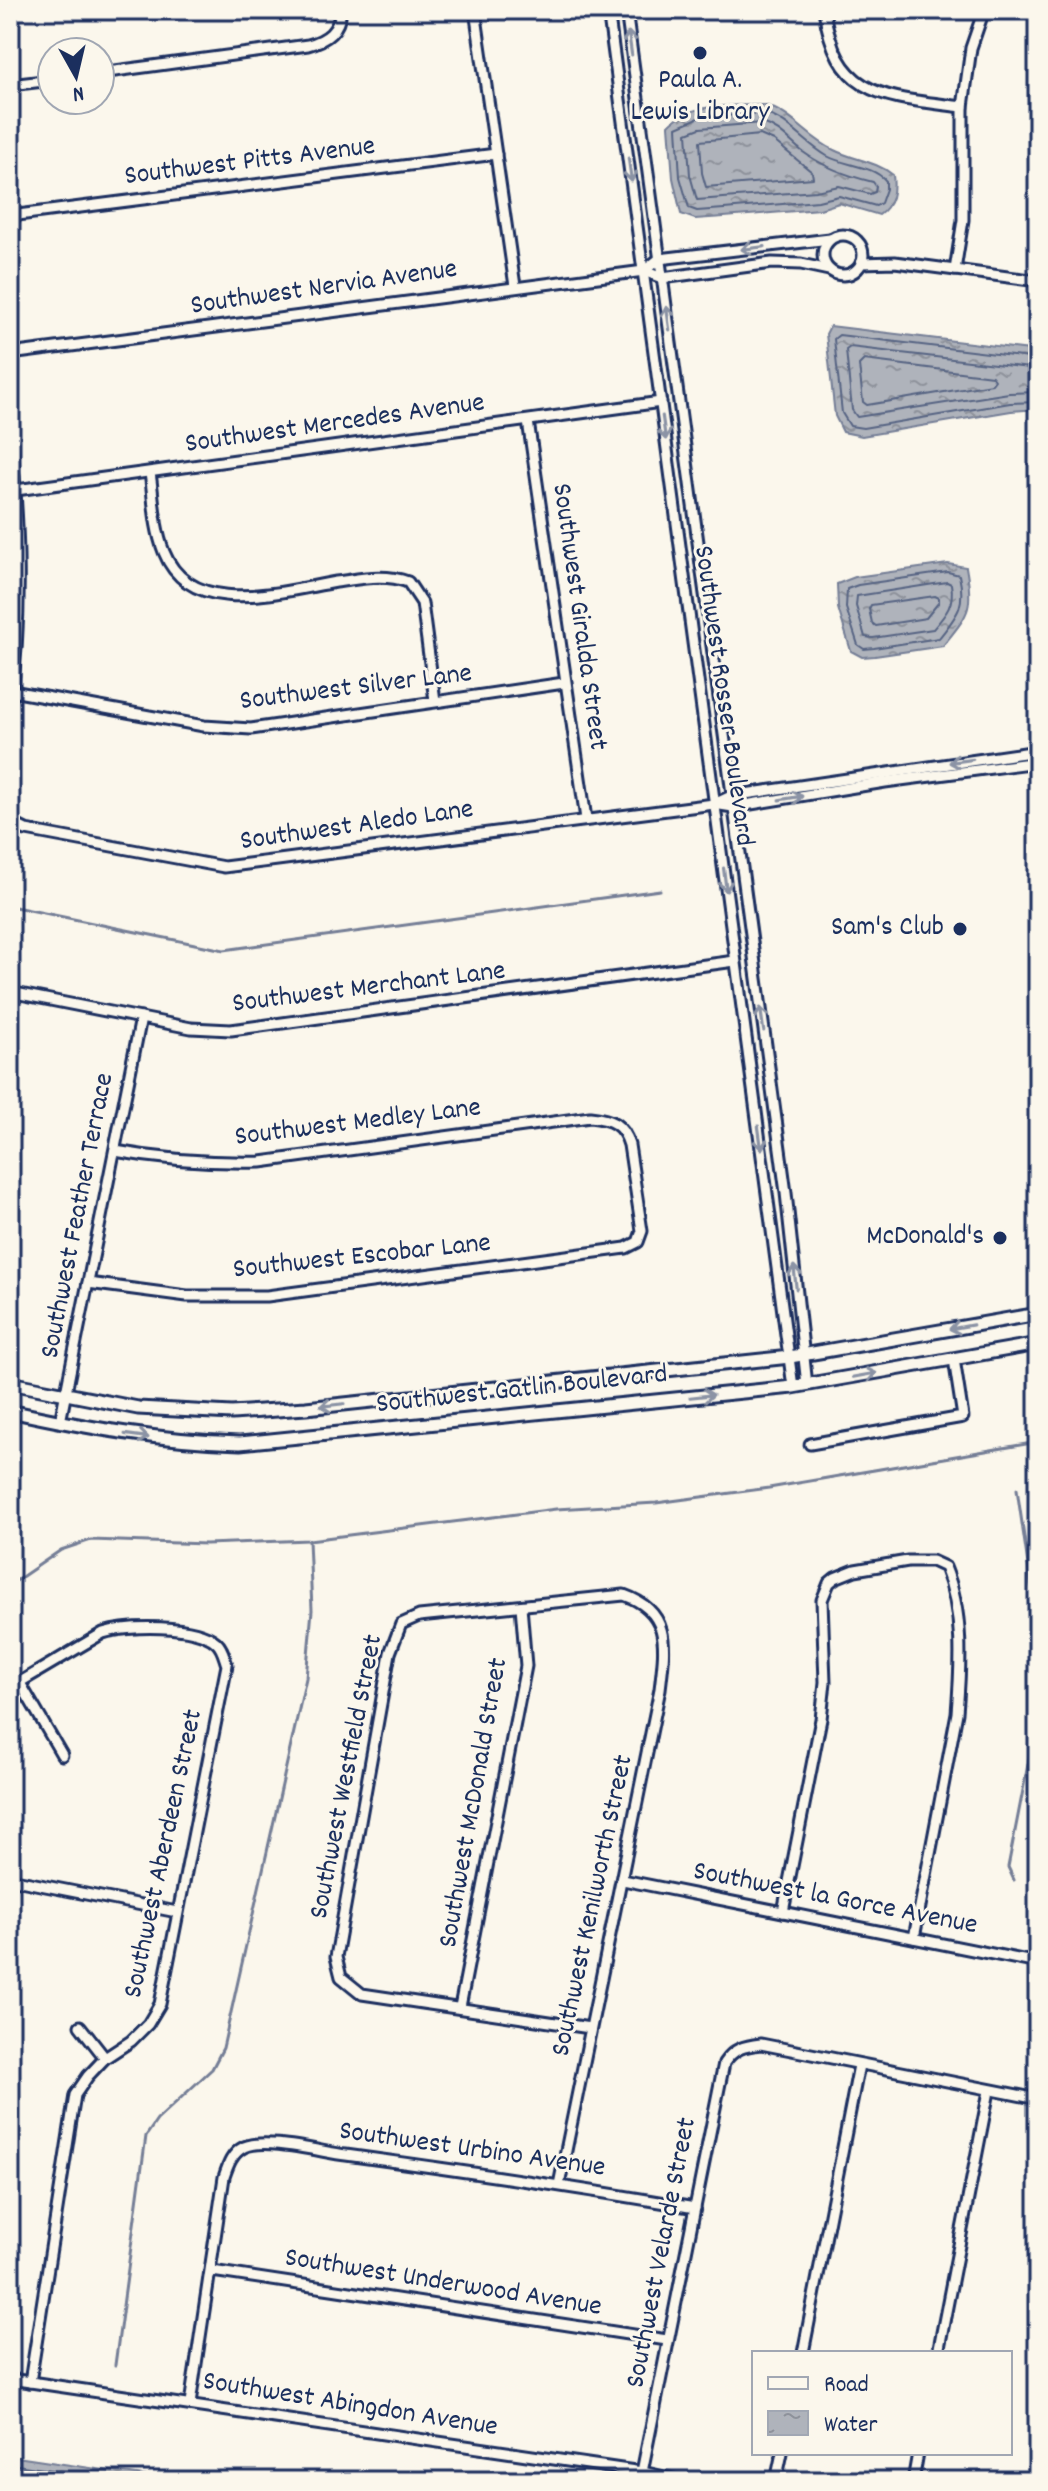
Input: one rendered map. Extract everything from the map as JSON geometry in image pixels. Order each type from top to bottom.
[{"type":"main road","name":"Southwest Gatlin Boulevard","points":[[10,1383],[138,1408],[232,1413],[306,1408],[790,1357],[1038,1314]]},
{"type":"main road","name":"Southwest Gatlin Boulevard","points":[[10,1411],[133,1436],[240,1443],[793,1387],[1038,1344]]},
{"type":"street","points":[[116,71],[308,45],[326,39],[335,31],[341,10]]},
{"type":"street","points":[[475,10],[515,286]]},
{"type":"street","name":"Southwest Rosser Boulevard","points":[[608,10],[793,1387]]},
{"type":"street","name":"Southwest Rosser Boulevard","points":[[626,10],[786,1193],[807,1385]]},
{"type":"street","points":[[824,10],[835,55],[848,74],[889,97],[963,107]]},
{"type":"street","points":[[955,270],[963,220],[963,107],[971,48],[984,10]]},
{"type":"street","points":[[10,85],[36,82]]},
{"type":"street","name":"Southwest Pitts Avenue","points":[[10,216],[496,154]]},
{"type":"street","points":[[843,235],[860,245],[862,251],[861,263],[852,273],[845,275],[801,264],[772,263],[662,278],[644,271],[659,259],[843,235]]},
{"type":"street","points":[[829,270],[822,254],[830,239]]},
{"type":"street","points":[[862,251],[895,262]]},
{"type":"street","points":[[861,263],[895,262],[1038,281]]},
{"type":"street","name":"Southwest Nervia Avenue","points":[[10,354],[644,271]]},
{"type":"street","name":"Southwest Mercedes Avenue","points":[[16,490],[661,402]]},
{"type":"street","name":"Southwest Giralda Street","points":[[528,421],[586,819]]},
{"type":"street","points":[[10,432],[16,490],[18,607],[10,706]]},
{"type":"street","points":[[150,473],[159,535],[166,557],[185,581],[206,591],[240,596],[370,577],[408,582],[422,603],[435,701]]},
{"type":"street","name":"Southwest Silver Lane","points":[[12,691],[204,726],[251,729],[564,683]]},
{"type":"street","name":"Southwest Aledo Lane","points":[[714,804],[731,796],[1038,751]]},
{"type":"street","name":"Southwest Aledo Lane","points":[[10,822],[26,830],[224,867],[586,819],[714,804],[733,807],[885,782],[1038,762]]},
{"type":"street","name":"Southwest Merchant Lane","points":[[10,992],[212,1030],[254,1028],[735,961]]},
{"type":"street","name":"Southwest Feather Terrace","points":[[60,1422],[141,1018]]},
{"type":"street","name":"Southwest Medley Lane","points":[[115,1151],[190,1162],[261,1162],[590,1117],[607,1119],[619,1125],[629,1145],[642,1231],[638,1242]]},
{"type":"street","name":"Southwest Escobar Lane","points":[[88,1283],[187,1296],[267,1296],[626,1248],[638,1242]]},
{"type":"street","points":[[810,1444],[963,1417],[954,1359]]},
{"type":"street","points":[[783,1912],[821,1719],[826,1668],[822,1600],[829,1583],[855,1570],[908,1561],[932,1561],[945,1567],[954,1588],[961,1655],[960,1681],[957,1713],[914,1938]]},
{"type":"street","name":"Southwest Kenilworth Street","points":[[521,1606],[624,1595],[641,1601],[656,1614],[663,1635],[660,1689],[559,2185]]},
{"type":"street","name":"Southwest Westfield Street","points":[[460,2007],[362,1994],[341,1977],[336,1957],[390,1653],[401,1624],[419,1616],[521,1606]]},
{"type":"street","name":"Southwest McDonald Street","points":[[460,2007],[526,1666],[521,1606]]},
{"type":"street","name":"Southwest Aberdeen Street","points":[[15,1686],[103,1633],[118,1628],[198,1633],[215,1641],[223,1651],[227,1665],[160,2004],[148,2024],[131,2041],[105,2058],[75,2095],[30,2382]]},
{"type":"street","points":[[15,1686],[62,1755]]},
{"type":"street","points":[[10,1879],[177,1912]]},
{"type":"street","name":"Southwest la Gorce Avenue","points":[[623,1880],[1038,1963]]},
{"type":"street","points":[[460,2007],[590,2028]]},
{"type":"street","points":[[80,2026],[105,2058]]},
{"type":"street","name":"Southwest Velarde Street","points":[[642,2472],[724,2063],[737,2049],[761,2044],[859,2065]]},
{"type":"street","points":[[803,2351],[859,2065],[1038,2099]]},
{"type":"street","points":[[938,2351],[989,2091]]},
{"type":"street","name":"Southwest Urbino Avenue","points":[[212,2271],[224,2177],[232,2158],[243,2147],[272,2145],[559,2185],[695,2208]]},
{"type":"street","points":[[190,2404],[212,2271]]},
{"type":"street","name":"Southwest Underwood Avenue","points":[[212,2271],[667,2340]]},
{"type":"street","name":"Southwest Abingdon Avenue","points":[[10,2379],[642,2472],[683,2481]]},
{"type":"street","points":[[776,2481],[782,2455]]},
{"type":"street","points":[[913,2481],[918,2455]]},
{"type":"water","points":[[764,105],[783,114],[824,145],[893,175],[893,192],[887,207],[879,215],[839,203],[820,209],[724,217],[695,219],[681,214],[673,178],[669,125],[689,112],[701,109]]},
{"type":"water","points":[[830,326],[1038,351],[1038,409],[862,436],[843,432],[835,416],[826,334]]},
{"type":"water","points":[[948,564],[966,567],[969,602],[964,618],[943,646],[862,657],[851,651],[838,608],[837,584],[855,577]]},
{"type":"water","points":[[10,2456],[177,2481],[10,2481]]},
{"type":"waterway","points":[[10,906],[224,950],[660,890]]},
{"type":"waterway","points":[[10,1585],[61,1550],[91,1540],[206,1544],[309,1540],[556,1509],[656,1503],[769,1488],[1038,1442]]},
{"type":"waterway","points":[[1017,1489],[1038,1633]]},
{"type":"waterway","points":[[115,2365],[146,2136],[157,2120],[212,2069],[223,2048],[306,1678],[312,1610],[309,1540]]},
{"type":"waterway","points":[[1014,1880],[1008,1867],[1038,1696]]},
{"type":"place","name":"Paula A. Lewis Library","points":[[700,53]]},
{"type":"place","name":"Sam's Club","points":[[960,929]]},
{"type":"place","name":"McDonald's","points":[[1000,1238]]}]
